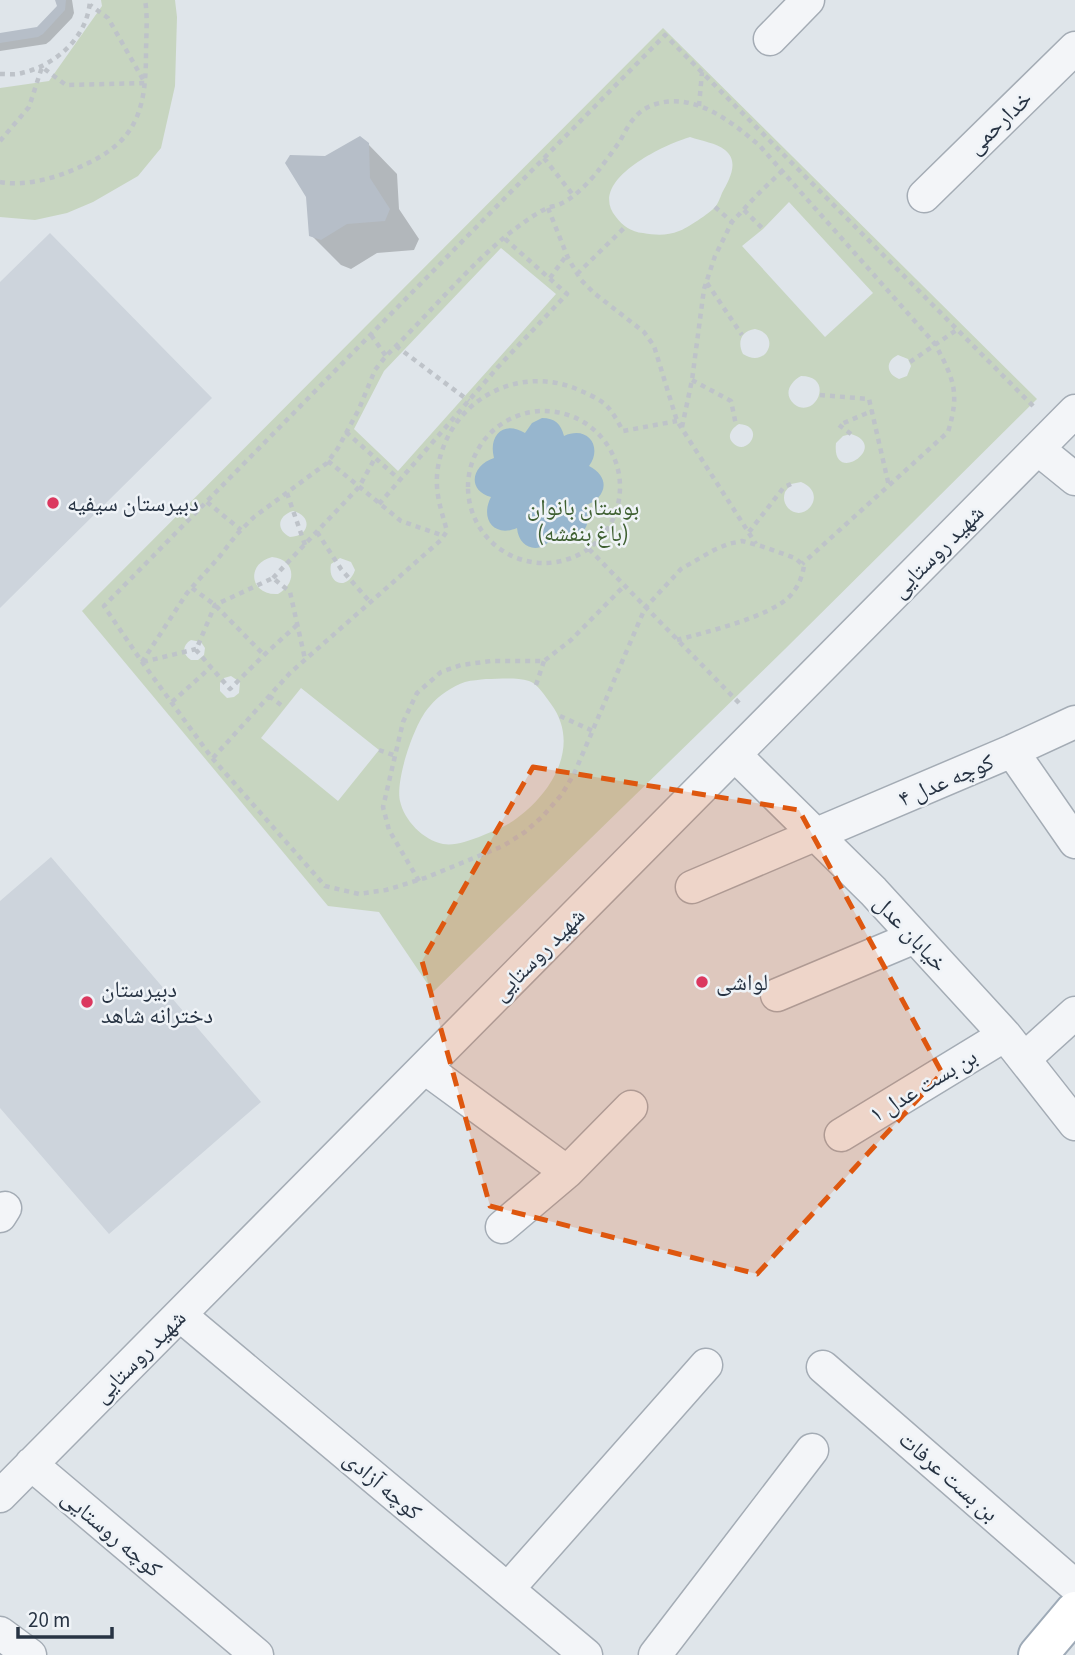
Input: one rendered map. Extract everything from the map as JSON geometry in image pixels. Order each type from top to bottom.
[{"type":"main road","points":[[1038,1655],[1075,1611]]},
{"type":"street","points":[[770,38],[808,0]]},
{"type":"street","name":"خدارحمی","points":[[924,196],[1075,48]]},
{"type":"street","points":[[1056,430],[1075,480]]},
{"type":"street","name":"شهید روستایی","points":[[0,1496],[1056,430]]},
{"type":"street","name":"کوچه عدل ۴","points":[[692,887],[1075,722]]},
{"type":"street","points":[[1012,751],[1075,842]]},
{"type":"street","name":"خیابان عدل","points":[[735,755],[873,891],[1005,1035],[1075,1124]]},
{"type":"street","points":[[778,995],[915,937]]},
{"type":"street","points":[[1024,1059],[1075,1013]]},
{"type":"street","name":"بن بست عدل ۱","points":[[841,1135],[1005,1035]]},
{"type":"street","points":[[425,1068],[567,1172]]},
{"type":"street","points":[[502,1227],[567,1172],[631,1107]]},
{"type":"street","name":"کوچه آزادی","points":[[180,1315],[586,1655]]},
{"type":"street","points":[[508,1589],[706,1365]]},
{"type":"street","name":"بن بست عرفات","points":[[823,1367],[1075,1586]]},
{"type":"street","points":[[655,1655],[813,1450]]},
{"type":"street","name":"کوچه روستایی","points":[[31,1464],[257,1655]]},
{"type":"street","points":[[0,1633],[30,1655]]},
{"type":"path","points":[[0,182],[12,184],[59,176],[86,165],[122,140],[134,125],[143,99],[145,83],[145,0]]},
{"type":"path","points":[[0,74],[19,74],[42,67],[65,52],[81,31],[90,2],[108,18],[145,83]]},
{"type":"path","points":[[677,640],[767,611],[789,597],[802,580],[804,566],[795,558],[743,541],[728,544],[681,569],[645,608],[574,774],[562,794],[543,816],[503,846],[419,881],[359,894],[325,886],[212,758],[104,606],[666,35],[1056,430]]},
{"type":"path","points":[[42,67],[66,85],[145,83]]},
{"type":"path","points":[[0,141],[29,107],[42,67]]},
{"type":"path","points":[[699,106],[702,71]]},
{"type":"path","points":[[142,662],[192,588],[241,530],[254,517],[328,461],[359,409],[375,370],[386,356],[476,263],[504,238],[548,208],[564,203],[598,171],[632,118],[654,105],[666,102],[699,106],[741,129],[760,146],[935,344],[949,369],[955,389],[954,414],[948,432],[802,564]]},
{"type":"path","points":[[544,158],[573,195]]},
{"type":"path","points":[[682,428],[706,282],[715,256],[733,222],[782,171]]},
{"type":"path","points":[[715,207],[733,222]]},
{"type":"path","points":[[548,208],[577,274],[594,293],[644,332],[654,346],[677,421],[757,544]]},
{"type":"path","points":[[744,210],[763,229]]},
{"type":"path","points":[[577,274],[625,227]]},
{"type":"path","points":[[212,758],[290,673],[427,554],[444,536],[447,530],[436,486],[445,443],[469,401],[567,294],[504,238]]},
{"type":"path","points":[[550,278],[567,255]]},
{"type":"path","points":[[706,282],[742,335]]},
{"type":"path","points":[[910,362],[958,329]]},
{"type":"path","points":[[371,335],[386,356]]},
{"type":"path","points":[[396,346],[469,401]]},
{"type":"path","points":[[692,380],[731,401],[736,425]]},
{"type":"path","points":[[379,504],[466,409],[498,389],[525,383],[549,382],[575,388],[604,403],[623,431],[677,421]]},
{"type":"path","points":[[820,395],[869,399],[889,487]]},
{"type":"path","points":[[544,410],[568,414],[589,425],[606,442],[617,463],[621,487],[617,511],[606,532],[589,549],[568,560],[544,564],[520,560],[499,549],[482,532],[471,511],[467,487],[471,464],[482,442],[499,425],[520,414],[544,410]]},
{"type":"path","points":[[851,434],[839,425],[872,411]]},
{"type":"path","points":[[346,432],[400,480]]},
{"type":"path","points":[[197,649],[215,605],[273,578],[359,486],[375,458]]},
{"type":"path","points":[[328,461],[401,521],[444,536]]},
{"type":"path","points":[[749,532],[785,487],[791,484]]},
{"type":"path","points":[[287,493],[305,545]]},
{"type":"path","points":[[207,502],[241,530]]},
{"type":"path","points":[[317,532],[341,569],[371,603]]},
{"type":"path","points":[[589,549],[762,727]]},
{"type":"path","points":[[273,578],[290,592],[305,659]]},
{"type":"path","points":[[536,685],[544,661],[571,640],[624,586]]},
{"type":"path","points":[[192,588],[215,605],[264,655]]},
{"type":"path","points":[[197,649],[230,689],[297,625]]},
{"type":"path","points":[[142,662],[197,649]]},
{"type":"path","points":[[419,881],[389,830],[383,807],[403,723],[417,693],[441,672],[461,665],[491,661],[544,661]]},
{"type":"path","points":[[172,702],[211,667]]},
{"type":"path","points":[[270,696],[285,708]]},
{"type":"path","points":[[560,716],[593,731]]},
{"type":"path","points":[[379,750],[396,756]]},
{"type":"highlighted area","points":[[533,767],[799,810],[942,1073],[757,1274],[490,1206],[422,961]]},
{"type":"shaded area","name":"دبیرستان سیفیه","points":[[50,233],[212,398],[0,608],[0,282]]},
{"type":"shaded area","name":"دبیرستان دخترانه شاهد","points":[[51,857],[261,1102],[109,1234],[0,1108],[0,901]]},
{"type":"green space","points":[[101,0],[175,0],[175,86],[161,148],[138,176],[93,202],[67,213],[35,220],[0,217],[0,88],[49,81],[102,6]]},
{"type":"green space","name":"بوستان بانوان (باغ بنفشه)","points":[[663,28],[1037,399],[433,992],[379,912],[328,906],[82,611]],"holes":[[[690,137],[725,150],[732,160],[732,171],[716,206],[708,213],[682,230],[656,235],[631,230],[621,223],[609,204],[611,190],[619,178],[647,156]],[[789,202],[873,293],[825,337],[742,246]],[[501,248],[556,294],[398,471],[354,429],[384,371]],[[755,329],[763,332],[768,337],[768,349],[759,358],[743,354],[740,341],[743,335]],[[898,355],[908,359],[911,366],[907,376],[899,379],[892,374],[889,364]],[[801,376],[812,378],[820,389],[815,403],[802,408],[794,404],[788,392]],[[739,424],[747,426],[752,430],[752,440],[744,447],[738,447],[731,440],[732,430]],[[851,434],[862,440],[865,447],[857,460],[842,462],[837,456],[836,443],[843,436]],[[801,482],[809,487],[814,500],[807,510],[801,513],[788,508],[784,498],[791,484]],[[293,511],[304,517],[307,526],[302,533],[290,537],[282,531],[281,520]],[[272,557],[285,562],[291,572],[291,578],[289,584],[278,594],[269,593],[257,585],[255,572],[263,561]],[[340,558],[351,562],[355,570],[348,581],[339,583],[332,577],[331,564]],[[191,640],[201,642],[205,648],[204,655],[198,660],[191,660],[186,655],[185,647]],[[231,676],[240,682],[239,693],[234,697],[227,698],[220,691],[220,683],[224,678]],[[519,679],[535,685],[560,720],[563,753],[550,784],[539,798],[513,821],[470,840],[443,844],[422,834],[406,815],[400,801],[400,779],[418,724],[430,706],[456,686],[479,680]],[[301,688],[379,750],[338,801],[261,738]]]},
{"type":"water","points":[[542,418],[557,422],[564,436],[580,433],[591,440],[594,452],[589,466],[601,476],[603,488],[597,498],[584,506],[587,522],[582,533],[570,537],[555,533],[545,545],[533,548],[522,542],[517,528],[501,530],[491,524],[487,512],[491,497],[478,489],[475,477],[481,466],[494,458],[493,443],[499,432],[510,428],[525,433],[532,423]]},
{"type":"building","points":[[55,0],[66,0],[65,10],[43,34],[0,43],[0,33],[37,27],[57,6]]},
{"type":"building","points":[[360,136],[369,143],[370,178],[390,209],[385,221],[347,224],[321,240],[309,236],[306,197],[285,163],[290,155],[325,156]]},
{"type":"place","name":"دبیرستان سیفیه","points":[[53,503]]},
{"type":"place","name":"لواشی","points":[[702,982]]},
{"type":"place","name":"دبیرستان دخترانه شاهد","points":[[87,1002]]}]
